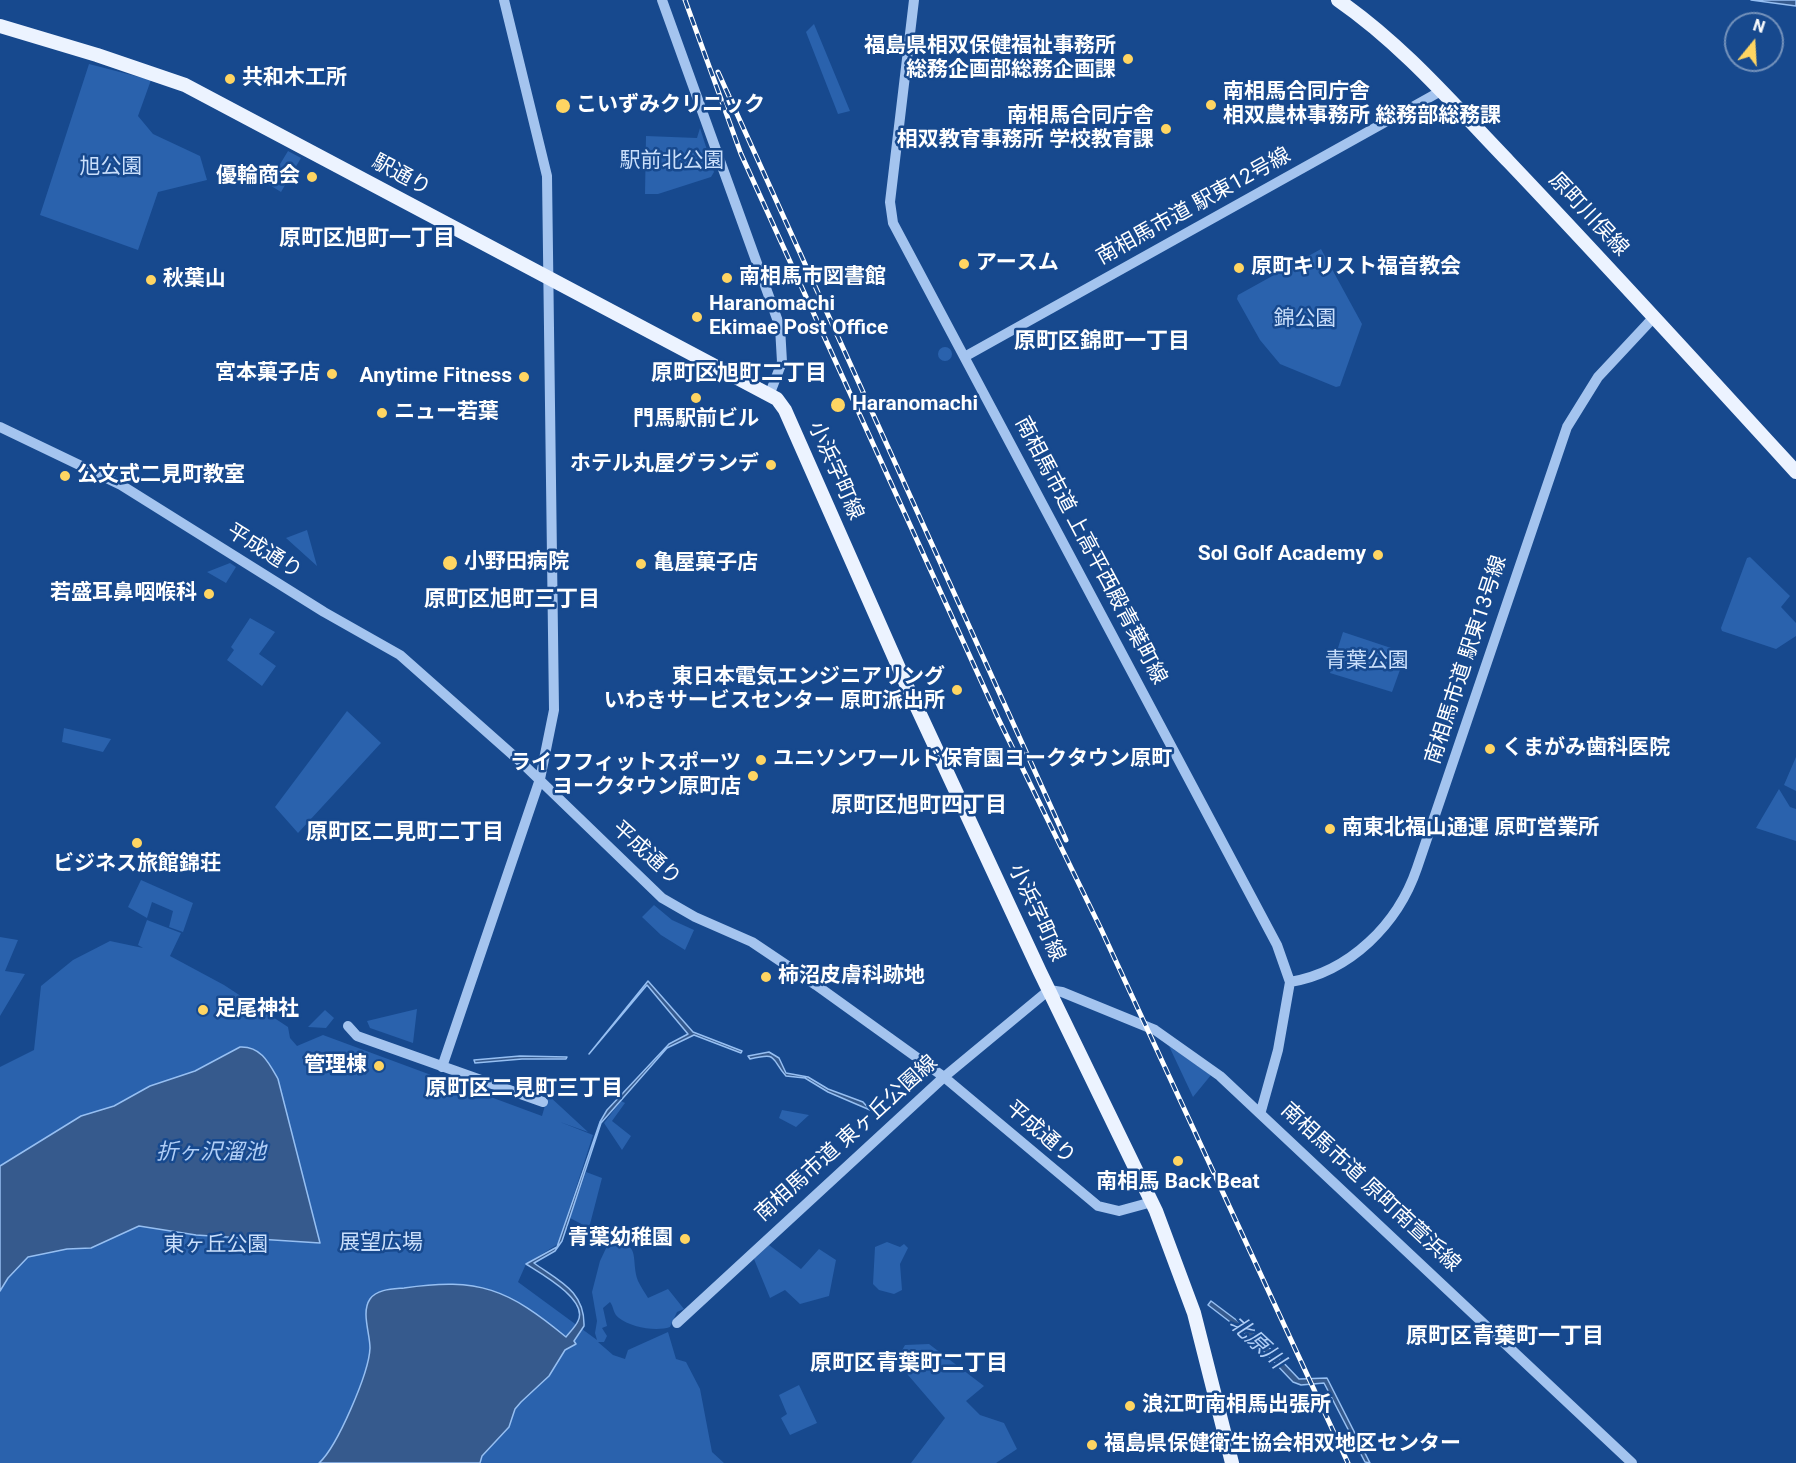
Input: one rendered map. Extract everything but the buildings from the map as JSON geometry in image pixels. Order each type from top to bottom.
[{"type":"main road","name":"原町川俣線","points":[[1338,0],[1389,39],[1441,91],[1796,472]]},
{"type":"main road","name":"駅通り","points":[[0,26],[97,55],[185,85],[770,393]]},
{"type":"main road","name":"小浜字町線","points":[[770,393],[785,410],[906,684],[1049,990],[1152,1202],[1176,1259],[1194,1312],[1232,1463]]},
{"type":"street","points":[[442,1067],[540,779],[554,710],[547,176],[504,0]]},
{"type":"street","points":[[662,0],[780,327],[782,362],[770,393]]},
{"type":"street","name":"南相馬市道 上高平西殿青葉町線","points":[[914,0],[890,202],[893,223],[966,356],[1277,945],[1290,982],[1278,1050],[1261,1111]]},
{"type":"street","name":"南相馬市道 駅東12号線","points":[[966,356],[1441,91]]},
{"type":"street","name":"南相馬市道 駅東13号線","points":[[1290,982],[1305,978],[1352,956],[1379,933],[1399,908],[1412,884],[1567,427],[1598,377],[1654,317]]},
{"type":"street","name":"平成通り","points":[[0,428],[112,481],[324,612],[400,655],[540,779],[631,870],[662,897],[695,917],[752,942],[778,958],[944,1077],[1098,1206],[1119,1211],[1152,1202]]},
{"type":"street","name":"南相馬市道 東ヶ丘公園線","points":[[677,1323],[944,1077],[1049,990]]},
{"type":"street","name":"南相馬市道 原町南萱浜線","points":[[1049,990],[1075,996],[1155,1030],[1211,1069],[1261,1111],[1632,1463]]},
{"type":"street","points":[[348,1026],[357,1036],[543,1102]]},
{"type":"green space","points":[[814,24],[850,111],[838,114],[806,32]]},
{"type":"green space","name":"旭公園","points":[[89,64],[151,80],[138,116],[153,134],[200,156],[207,180],[158,192],[138,250],[40,215]]},
{"type":"green space","name":"駅前北公園","points":[[700,128],[714,172],[711,177],[658,194],[645,194],[646,136],[697,138]]},
{"type":"green space","points":[[288,151],[301,158],[281,192],[268,184]]},
{"type":"green space","name":"錦公園","points":[[1321,249],[1362,324],[1340,386],[1336,387],[1280,364],[1260,340],[1237,299],[1238,295]]},
{"type":"green space","points":[[945,347],[950,349],[952,354],[950,359],[945,361],[940,359],[938,354],[940,349]]},
{"type":"green space","points":[[307,530],[317,566],[286,538]]},
{"type":"green space","points":[[1750,557],[1790,596],[1781,607],[1796,623],[1796,636],[1776,649],[1722,631],[1721,628],[1747,558]]},
{"type":"green space","points":[[230,563],[236,567],[226,583],[207,572]]},
{"type":"green space","points":[[250,618],[275,632],[259,654],[276,666],[262,686],[227,660],[234,650],[231,647]]},
{"type":"green space","name":"青葉公園","points":[[1343,632],[1403,652],[1405,656],[1392,692],[1330,673]]},
{"type":"green space","points":[[347,711],[381,743],[298,833],[275,807]]},
{"type":"green space","points":[[64,728],[111,739],[103,752],[62,742]]},
{"type":"green space","points":[[1796,757],[1796,791],[1784,785]]},
{"type":"green space","points":[[1779,789],[1790,807],[1796,809],[1796,841],[1756,828]]},
{"type":"green space","points":[[141,880],[193,903],[183,932],[169,927],[173,911],[152,902],[147,918],[128,907]]},
{"type":"green space","points":[[654,905],[672,920],[694,930],[685,950],[661,935],[642,917]]},
{"type":"green space","name":"東ヶ丘公園","points":[[147,920],[181,933],[170,956],[224,985],[288,1027],[290,1038],[297,1046],[323,1035],[542,1116],[548,1095],[588,1132],[560,1122],[593,1135],[558,1244],[526,1264],[518,1282],[597,1340],[595,1333],[597,1321],[592,1292],[600,1261],[608,1244],[626,1245],[631,1248],[638,1281],[648,1298],[668,1289],[684,1309],[677,1312],[670,1327],[651,1329],[636,1326],[619,1318],[610,1302],[603,1308],[607,1326],[602,1328],[607,1336],[604,1342],[598,1342],[613,1355],[625,1359],[628,1350],[668,1332],[676,1359],[686,1362],[700,1389],[712,1452],[724,1463],[0,1463],[0,1067],[34,1050],[41,986],[73,960],[110,941],[143,948],[138,945]]},
{"type":"green space","points":[[0,937],[18,940],[5,971],[25,974],[0,1016]]},
{"type":"green space","points":[[417,1009],[413,1043],[370,1028],[367,1021]]},
{"type":"green space","points":[[325,1010],[334,1018],[326,1028],[308,1027]]},
{"type":"green space","points":[[1169,1046],[1211,1075],[1193,1097]]},
{"type":"green space","points":[[621,1101],[625,1103],[612,1121],[631,1136],[622,1150],[604,1123]]},
{"type":"green space","points":[[782,1110],[809,1115],[796,1127],[779,1118]]},
{"type":"green space","points":[[586,1172],[602,1178],[589,1228],[570,1218]]},
{"type":"green space","points":[[887,1242],[900,1247],[904,1244],[908,1248],[900,1264],[902,1290],[894,1294],[879,1290],[873,1284],[875,1247]]},
{"type":"green space","points":[[769,1245],[801,1269],[819,1249],[836,1260],[829,1296],[800,1304],[785,1290],[770,1298],[754,1259]]},
{"type":"green space","points":[[929,1344],[984,1386],[966,1401],[980,1415],[1004,1423],[1017,1449],[996,1463],[911,1463],[945,1418],[896,1361],[905,1345]]},
{"type":"green space","points":[[799,1385],[817,1423],[790,1435],[781,1418],[787,1414],[779,1395]]},
{"type":"water","points":[[1751,0],[1796,0],[1796,6]]},
{"type":"water","points":[[648,981],[693,1032],[742,1051],[741,1053],[694,1035],[667,1048],[601,1123],[562,1241],[555,1251],[534,1263],[569,1288],[580,1304],[584,1326],[574,1341],[576,1344],[565,1350],[549,1376],[515,1409],[509,1427],[482,1456],[480,1463],[319,1463],[343,1426],[364,1374],[370,1348],[366,1310],[370,1299],[377,1293],[390,1289],[430,1285],[473,1286],[491,1290],[509,1298],[527,1308],[566,1337],[576,1325],[579,1313],[570,1296],[552,1280],[526,1264],[557,1247],[600,1122],[607,1110],[669,1044],[688,1034],[647,985],[589,1054]]},
{"type":"water","name":"折ヶ沢溜池","points":[[240,1047],[259,1052],[278,1079],[320,1243],[196,1235],[139,1226],[91,1248],[67,1249],[28,1257],[8,1278],[0,1291],[0,1166],[81,1116],[114,1106],[150,1086],[195,1071]]},
{"type":"water","points":[[769,1052],[779,1058],[786,1073],[808,1077],[828,1089],[863,1102],[870,1110],[828,1092],[805,1078],[786,1076],[773,1058],[766,1056],[750,1059],[748,1056]]},
{"type":"water","points":[[520,1056],[567,1057],[566,1059],[522,1059],[475,1063],[474,1060]]},
{"type":"water","name":"北原川","points":[[1211,1301],[1259,1337],[1299,1379],[1327,1378],[1370,1463],[1365,1462],[1324,1383],[1301,1385],[1293,1382],[1251,1338],[1208,1305]]},
{"type":"railway","points":[[685,0],[741,154],[998,718],[1101,929],[1348,1463]]},
{"type":"railway","points":[[718,72],[1066,840]]},
{"type":"place","name":"福島県相双保健福祉事務所 総務企画部総務企画課","points":[[1128,59]]},
{"type":"place","name":"共和木工所","points":[[230,79]]},
{"type":"place","name":"南相馬合同庁舎 相双農林事務所 総務部総務課","points":[[1211,105]]},
{"type":"place","name":"こいずみクリニック","points":[[563,106]]},
{"type":"place","name":"南相馬合同庁舎 相双教育事務所 学校教育課","points":[[1166,129]]},
{"type":"place","name":"優輪商会","points":[[312,177]]},
{"type":"place","name":"アースム","points":[[964,264]]},
{"type":"place","name":"原町キリスト福音教会","points":[[1239,268]]},
{"type":"place","name":"南相馬市図書館","points":[[727,278]]},
{"type":"place","name":"秋葉山","points":[[151,280]]},
{"type":"place","name":"Haranomachi Ekimae Post Office","points":[[697,317]]},
{"type":"place","name":"宮本菓子店","points":[[332,374]]},
{"type":"place","name":"Anytime Fitness","points":[[524,377]]},
{"type":"place","name":"門馬駅前ビル","points":[[696,398]]},
{"type":"place","name":"Haranomachi","points":[[838,405]]},
{"type":"place","name":"ニュー若葉","points":[[382,413]]},
{"type":"place","name":"ホテル丸屋グランデ","points":[[771,465]]},
{"type":"place","name":"公文式二見町教室","points":[[65,476]]},
{"type":"place","name":"Sol Golf Academy","points":[[1378,555]]},
{"type":"place","name":"小野田病院","points":[[450,563]]},
{"type":"place","name":"亀屋菓子店","points":[[641,564]]},
{"type":"place","name":"若盛耳鼻咽喉科","points":[[209,594]]},
{"type":"place","name":"東日本電気エンジニアリング いわきサービスセンター 原町派出所","points":[[957,690]]},
{"type":"place","name":"くまがみ歯科医院","points":[[1490,749]]},
{"type":"place","name":"ユニソンワールド保育園ヨークタウン原町","points":[[761,760]]},
{"type":"place","name":"ライフフィットスポーツ ヨークタウン原町店","points":[[753,776]]},
{"type":"place","name":"南東北福山通運 原町営業所","points":[[1330,829]]},
{"type":"place","name":"ビジネス旅館錦荘","points":[[137,843]]},
{"type":"place","name":"柿沼皮膚科跡地","points":[[766,977]]},
{"type":"place","name":"足尾神社","points":[[203,1010]]},
{"type":"place","name":"管理棟","points":[[379,1066]]},
{"type":"place","name":"南相馬 Back Beat","points":[[1178,1161]]},
{"type":"place","name":"青葉幼稚園","points":[[685,1239]]},
{"type":"place","name":"浪江町南相馬出張所","points":[[1130,1406]]},
{"type":"place","name":"福島県保健衛生協会相双地区センター","points":[[1092,1445]]},
{"type":"district","name":"原町区旭町一丁目","points":[[367,239]]},
{"type":"district","name":"原町区錦町一丁目","points":[[1102,342]]},
{"type":"district","name":"原町区旭町二丁目","points":[[739,374]]},
{"type":"district","name":"原町区旭町三丁目","points":[[512,600]]},
{"type":"district","name":"原町区旭町四丁目","points":[[919,806]]},
{"type":"district","name":"原町区二見町二丁目","points":[[405,833]]},
{"type":"district","name":"原町区二見町三丁目","points":[[524,1089]]},
{"type":"district","name":"原町区青葉町一丁目","points":[[1505,1337]]},
{"type":"district","name":"原町区青葉町二丁目","points":[[909,1364]]},
{"type":"park label","name":"展望広場","points":[[381,1244]]}]
